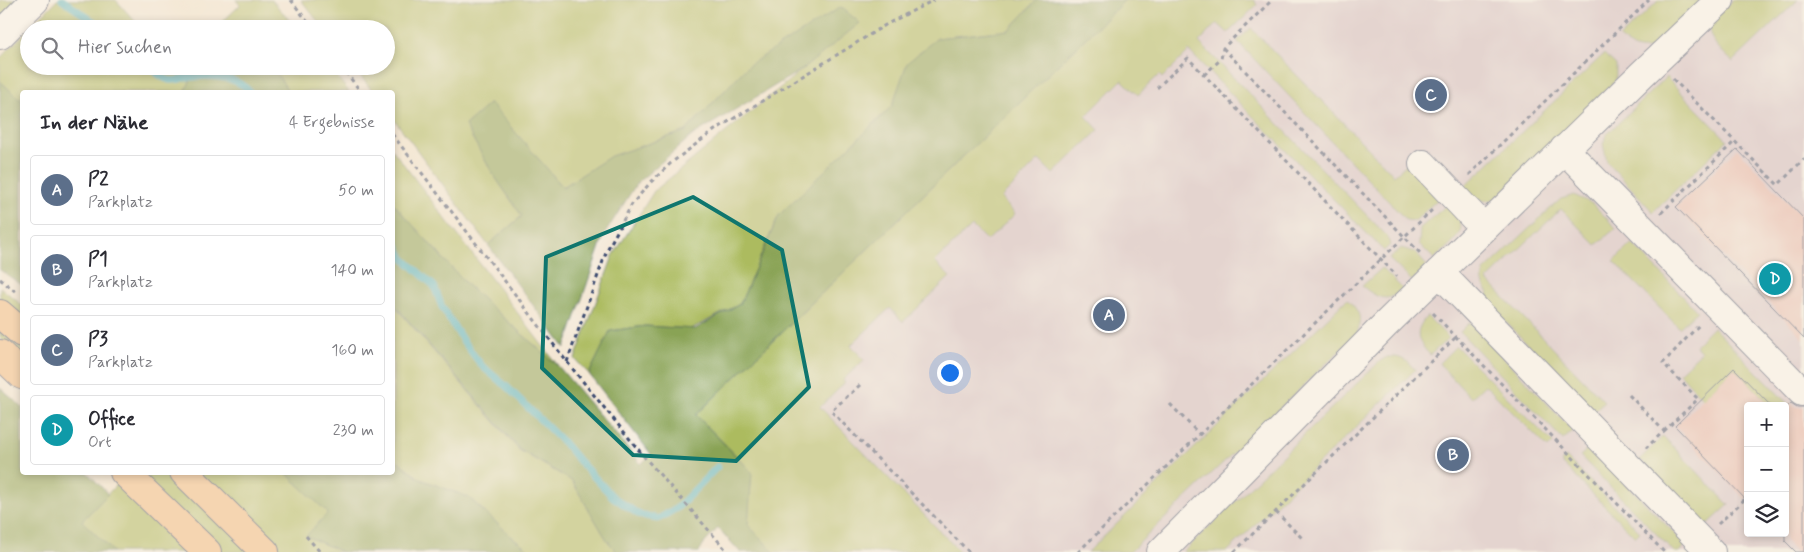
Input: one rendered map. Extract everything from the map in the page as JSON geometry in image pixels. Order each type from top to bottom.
[{"type":"main road","points":[[0,314],[20,331]]},
{"type":"main road","points":[[0,354],[20,373]]},
{"type":"main road","points":[[127,475],[207,552]]},
{"type":"main road","points":[[187,475],[265,552]]},
{"type":"street","points":[[0,35],[35,0]]},
{"type":"street","points":[[1161,552],[1386,324],[1564,149],[1720,0]]},
{"type":"street","points":[[1564,149],[1802,392]]},
{"type":"street","points":[[1423,164],[1484,228]]},
{"type":"street","points":[[1439,272],[1710,552]]},
{"type":"path","points":[[291,0],[306,20]]},
{"type":"path","points":[[567,362],[607,250],[632,204],[650,183],[671,163],[715,130],[887,24],[934,0]]},
{"type":"path","points":[[1078,552],[1649,0]]},
{"type":"path","points":[[1204,75],[1221,58],[1223,48],[1270,2]]},
{"type":"path","points":[[1223,48],[1439,272]]},
{"type":"path","points":[[1655,61],[1778,185],[1804,159]]},
{"type":"path","points":[[348,75],[359,90]]},
{"type":"path","points":[[395,138],[567,362],[646,460],[728,552]]},
{"type":"path","points":[[1643,230],[1734,142]]},
{"type":"path","points":[[0,279],[15,292]]},
{"type":"path","points":[[1627,466],[1698,399],[1663,363],[1692,332]]},
{"type":"path","points":[[1234,552],[1456,337]]},
{"type":"path","points":[[860,384],[831,411],[969,552]]},
{"type":"path","points":[[1629,395],[1664,431]]},
{"type":"path","points":[[1170,404],[1200,435]]},
{"type":"path","points":[[1276,512],[1304,540]]},
{"type":"path","points":[[306,536],[320,552]]},
{"type":"highlighted area","points":[[693,197],[782,250],[809,387],[736,461],[633,455],[542,368],[546,257]]},
{"type":"shaded area","points":[[1125,0],[1804,0],[1804,552],[774,552],[696,415]]},
{"type":"green space","points":[[0,0],[19,0],[0,19]]},
{"type":"green space","points":[[57,0],[116,0],[134,20],[37,20]]},
{"type":"green space","points":[[236,0],[272,0],[289,20],[224,20],[240,5]]},
{"type":"green space","points":[[301,0],[1037,0],[1009,30],[937,38],[908,63],[892,106],[777,219],[740,304],[691,329],[645,326],[611,331],[589,374],[575,359],[613,256],[654,191],[859,23],[749,65],[686,131],[611,156],[563,187],[490,104],[465,125],[493,174],[522,216],[488,245],[395,121],[395,90],[371,90],[360,75],[395,75],[395,20],[317,20]]},
{"type":"green space","points":[[1037,0],[1125,0],[696,415],[752,472],[748,525],[774,552],[740,552],[718,528],[699,552],[617,552],[607,540],[572,481],[520,450],[395,305],[395,205],[468,286],[559,367],[641,464],[651,454],[589,374],[610,331],[645,326],[695,329],[740,304],[779,215],[892,106],[907,63],[937,38],[1009,30]]},
{"type":"green space","points":[[1125,0],[1254,0],[1257,5],[1228,33],[1217,23],[1199,42],[1387,236],[1390,245],[1384,251],[1189,51],[1162,78],[1159,75],[1138,95],[1122,80],[1086,116],[1099,130],[1053,174],[1039,160],[1001,198],[1015,214],[987,241],[972,226],[935,262],[950,277],[903,322],[890,308],[851,345],[864,360],[843,380],[845,383],[820,407],[960,552],[774,552],[747,525],[752,472],[696,415]]},
{"type":"green space","points":[[1659,0],[1702,0],[1653,48],[1635,48],[1619,38]]},
{"type":"green space","points":[[1733,0],[1798,0],[1733,62],[1711,37],[1710,26],[1720,12]]},
{"type":"green space","points":[[841,7],[860,23],[803,69],[693,135],[637,183],[604,235],[565,348],[488,245],[522,216],[493,174],[465,125],[490,103],[563,187],[611,156],[686,131],[749,65]]},
{"type":"green space","points":[[1251,28],[1394,175],[1408,163],[1441,196],[1415,221],[1406,220],[1237,41]]},
{"type":"green space","points":[[20,38],[20,75],[193,75],[186,90],[20,90],[20,99],[0,81],[0,58]]},
{"type":"green space","points":[[1604,54],[1616,65],[1616,80],[1496,199],[1486,201],[1478,199],[1463,188]]},
{"type":"green space","points":[[193,75],[277,75],[288,90],[186,90]]},
{"type":"green space","points":[[277,75],[336,75],[347,90],[288,90]]},
{"type":"green space","points":[[1666,77],[1727,140],[1653,212],[1607,162],[1603,144],[1606,135]]},
{"type":"green space","points":[[0,81],[20,99],[20,284],[0,270]]},
{"type":"green space","points":[[395,153],[559,367],[468,286],[395,205]]},
{"type":"green space","points":[[1574,195],[1593,204],[1616,228],[1596,245],[1561,209],[1487,280],[1604,401],[1594,412],[1484,300],[1489,293],[1483,283],[1484,271],[1561,199]]},
{"type":"green space","points":[[1448,204],[1460,221],[1460,232],[1453,242],[1434,259],[1419,244],[1420,228]]},
{"type":"green space","points":[[1632,243],[1697,311],[1679,328],[1614,261]]},
{"type":"green space","points":[[1401,248],[1415,252],[1427,266],[1412,281],[1389,259]]},
{"type":"green space","points":[[1382,268],[1403,289],[1392,297],[1382,298],[1362,286]]},
{"type":"green space","points":[[0,287],[20,303],[20,317],[0,301]]},
{"type":"green space","points":[[1347,299],[1355,307],[1359,315],[1357,334],[1130,552],[1088,552]]},
{"type":"green space","points":[[395,306],[519,450],[572,481],[607,540],[617,552],[532,552],[511,536],[468,497],[420,479],[395,459]]},
{"type":"green space","points":[[1427,316],[1449,338],[1430,355],[1418,336],[1420,327]]},
{"type":"green space","points":[[1470,322],[1573,431],[1563,440],[1460,332]]},
{"type":"green space","points":[[1713,327],[1786,402],[1767,402],[1734,368],[1703,399],[1679,373],[1701,352],[1695,345]]},
{"type":"green space","points":[[0,329],[20,347],[20,356],[0,338]]},
{"type":"green space","points":[[1456,346],[1553,443],[1548,448],[1485,385],[1471,398],[1442,367],[1439,363]]},
{"type":"green space","points":[[1387,357],[1403,359],[1415,370],[1227,552],[1183,552],[1380,361]]},
{"type":"green space","points":[[0,388],[20,405],[20,475],[90,475],[108,494],[82,521],[114,552],[0,552]]},
{"type":"green space","points":[[1663,436],[1729,505],[1705,527],[1640,459]]},
{"type":"green space","points":[[1590,447],[1686,545],[1679,552],[1674,552],[1580,456]]},
{"type":"green space","points":[[1566,457],[1640,532],[1635,537],[1561,462]]},
{"type":"green space","points":[[395,459],[420,479],[468,497],[511,536],[532,552],[342,552],[306,536],[328,513],[288,475],[395,475]]},
{"type":"green space","points":[[126,475],[288,475],[329,513],[307,536],[342,552],[301,552],[297,546],[291,552],[114,552],[81,521]]},
{"type":"building","points":[[1737,149],[1804,219],[1804,339],[1676,207]]},
{"type":"building","points":[[1734,368],[1767,402],[1744,402],[1744,498],[1675,426]]},
{"type":"building","points":[[1791,403],[1797,407],[1804,407],[1804,552],[1796,552],[1785,541],[1785,537],[1789,537],[1789,405]]},
{"type":"waterway","points":[[62,0],[92,20]]},
{"type":"waterway","points":[[159,75],[169,80],[201,76],[220,77],[236,82],[248,90]]},
{"type":"waterway","points":[[395,241],[403,258],[434,286],[442,307],[463,341],[482,366],[507,387],[565,444],[613,497],[638,514],[658,519],[677,508],[717,467]]},
{"type":"place","name":"P3","points":[[1431,95]]},
{"type":"place","name":"Office","points":[[1775,279]]},
{"type":"place","name":"P2","points":[[1109,315]]},
{"type":"place","name":"P1","points":[[1453,455]]}]
